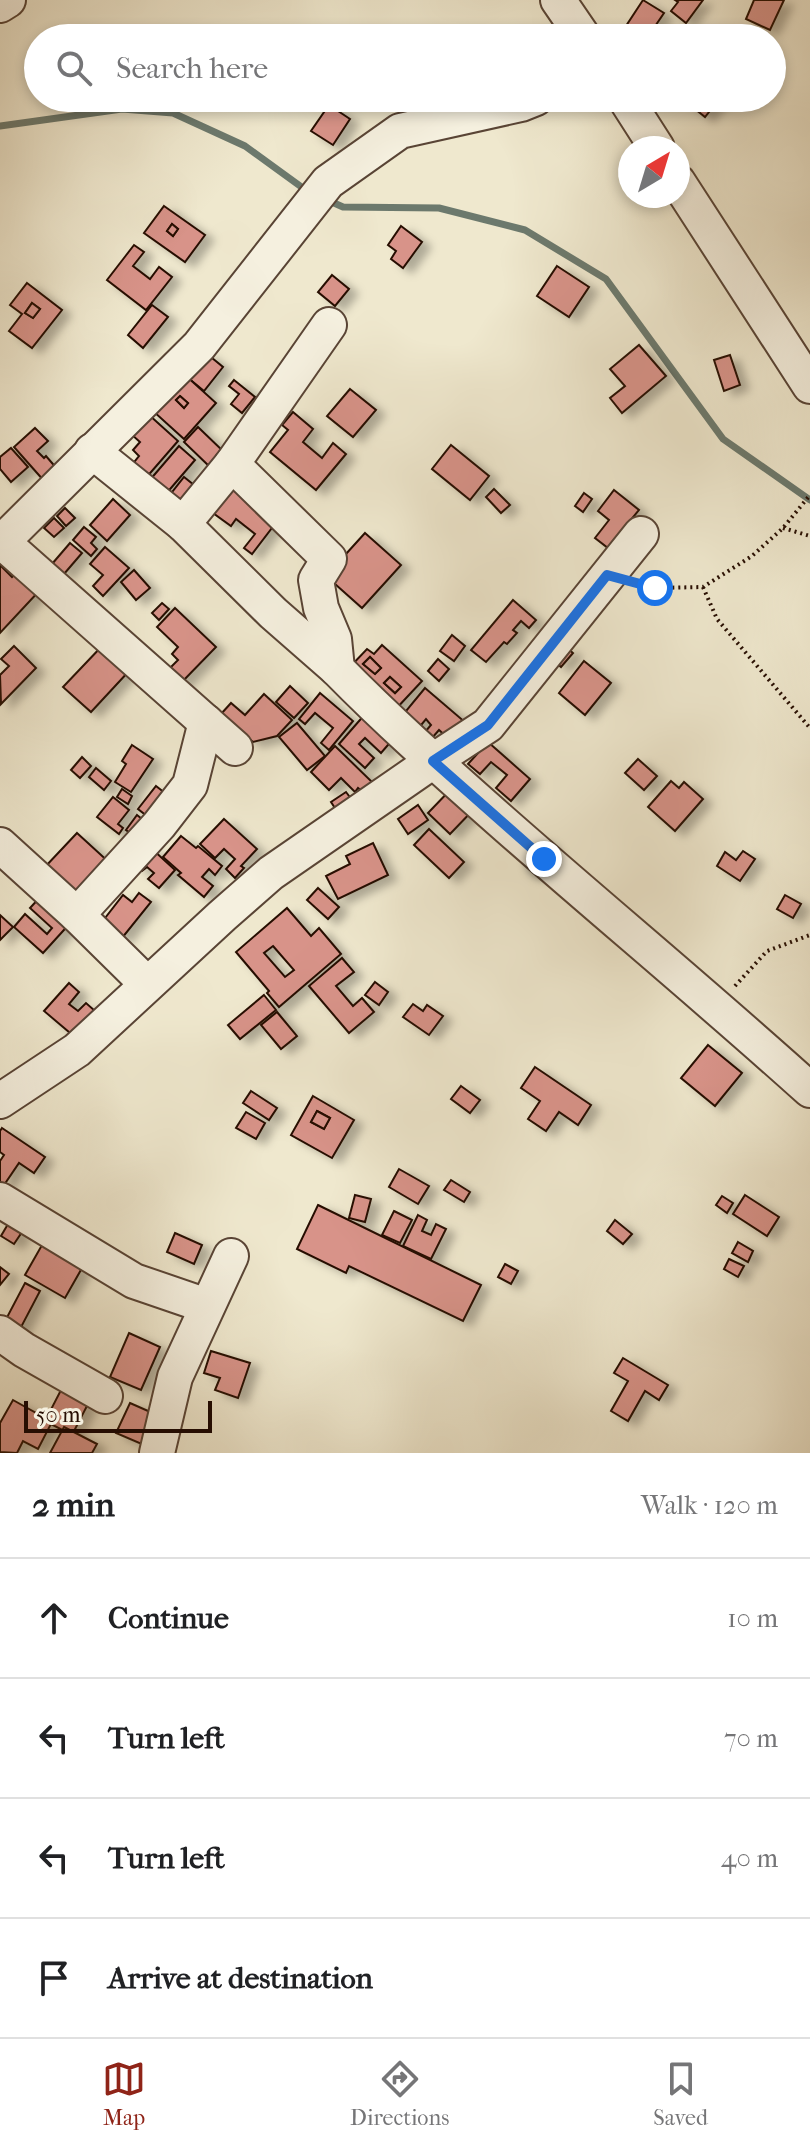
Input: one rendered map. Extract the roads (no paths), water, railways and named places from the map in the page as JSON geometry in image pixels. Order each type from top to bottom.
[{"type":"street","points":[[0,5],[8,0]]},
{"type":"street","points":[[558,0],[574,24]]},
{"type":"street","points":[[235,748],[1,541],[199,346],[328,182],[400,131],[485,112]]},
{"type":"street","points":[[634,112],[649,136]]},
{"type":"street","points":[[690,201],[810,386]]},
{"type":"street","points":[[183,524],[232,464],[329,325]]},
{"type":"street","points":[[92,451],[183,524],[388,721],[810,1090]]},
{"type":"street","points":[[232,464],[329,559],[316,580],[321,608],[334,639],[337,669]]},
{"type":"street","points":[[0,1101],[77,1050],[271,873],[488,725],[641,534]]},
{"type":"street","points":[[77,915],[159,825],[190,785],[206,722]]},
{"type":"street","points":[[0,845],[147,984]]},
{"type":"street","points":[[0,1200],[134,1281],[207,1306]]},
{"type":"street","points":[[157,1453],[175,1377],[231,1256]]},
{"type":"street","points":[[0,1333],[105,1396]]},
{"type":"waterway","points":[[0,126],[100,112]]},
{"type":"waterway","points":[[160,112],[173,113],[245,146],[307,191]]},
{"type":"waterway","points":[[325,199],[343,207],[439,208],[525,230],[606,279],[723,439],[810,500]]}]
